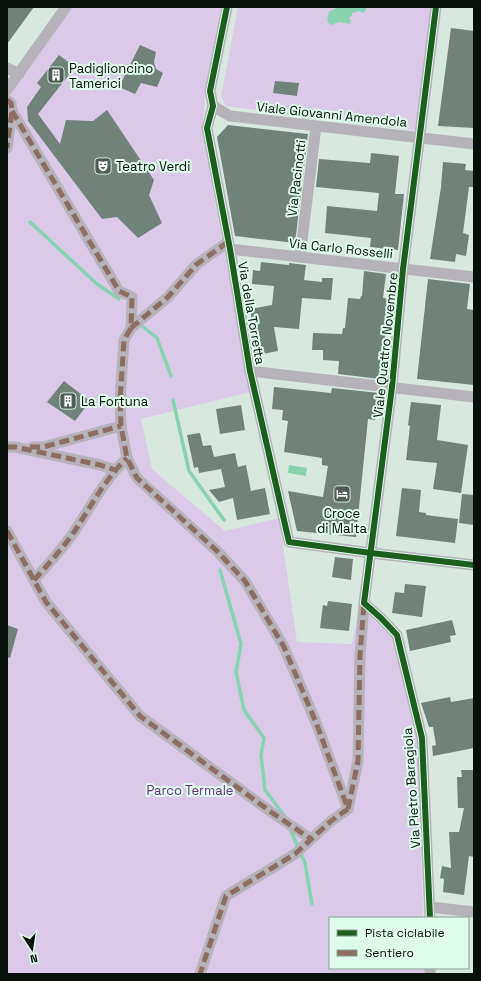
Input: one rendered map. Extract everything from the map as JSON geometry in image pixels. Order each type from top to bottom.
[{"type":"street","points":[[7,90],[66,7]]},
{"type":"street","name":"Via della Torretta","points":[[227,7],[210,91],[213,106],[207,128],[229,245],[250,371],[289,542],[371,553]]},
{"type":"street","name":"Viale Quattro Novembre","points":[[371,553],[392,387],[403,269],[436,7]]},
{"type":"street","points":[[7,68],[18,74]]},
{"type":"street","points":[[7,100],[11,103],[12,111],[7,148]]},
{"type":"street","name":"Viale Giovanni Amendola","points":[[213,106],[230,116],[474,144]]},
{"type":"street","points":[[12,111],[119,291],[132,297],[131,328]]},
{"type":"street","name":"Via Pacinotti","points":[[300,257],[316,126]]},
{"type":"street","points":[[229,245],[197,264],[168,297],[131,328],[124,340],[120,401],[121,426],[127,458],[137,478],[217,551],[245,581],[284,647],[317,725],[348,809]]},
{"type":"street","name":"Via Carlo Rosselli","points":[[229,245],[300,257],[474,277]]},
{"type":"street","points":[[250,371],[474,396]]},
{"type":"street","points":[[11,447],[43,447],[121,426]]},
{"type":"street","points":[[11,447],[100,465],[115,470]]},
{"type":"street","points":[[34,580],[71,536],[115,470],[127,458]]},
{"type":"street","points":[[7,531],[46,602],[140,716],[311,839]]},
{"type":"street","points":[[200,974],[226,896],[295,854],[331,821],[348,809],[358,762],[360,656],[364,603],[371,553],[474,565]]},
{"type":"street","name":"Via Pietro Baragiola","points":[[364,603],[397,635],[422,738],[430,913]]},
{"type":"street","points":[[430,913],[474,912]]},
{"type":"green space","name":"Parco Termale","points":[[72,7],[221,7],[206,86],[202,131],[250,392],[141,419],[152,469],[225,531],[279,518],[297,642],[352,644],[360,606],[394,639],[418,738],[423,917],[329,917],[329,969],[425,969],[425,974],[7,974],[7,100]]},
{"type":"green space","points":[[238,7],[431,7],[417,131],[226,106],[221,97]]},
{"type":"shaded area","points":[[338,7],[340,9],[342,7],[367,7],[364,13],[359,11],[352,13],[349,18],[351,21],[350,24],[340,22],[331,25],[327,20],[329,12]]},
{"type":"shaded area","points":[[289,465],[307,468],[306,476],[288,473]]},
{"type":"building","points":[[7,7],[34,7],[7,44]]},
{"type":"building","points":[[451,28],[474,31],[474,128],[438,126]]},
{"type":"building","points":[[140,45],[156,52],[154,62],[156,69],[163,73],[157,87],[141,83],[135,94],[119,87]]},
{"type":"building","name":"Teatro Verdi","points":[[59,55],[75,67],[38,114],[60,144],[66,120],[93,121],[107,110],[154,180],[149,195],[162,223],[138,238],[117,217],[102,219],[28,121],[27,107],[41,87],[37,83]]},
{"type":"building","points":[[275,81],[299,83],[297,96],[273,93]]},
{"type":"building","points":[[228,125],[308,134],[295,243],[235,236],[217,137]]},
{"type":"building","points":[[371,153],[399,156],[395,194],[404,194],[398,250],[370,247],[371,238],[325,233],[327,206],[377,211],[379,193],[316,187],[319,159],[370,163]]},
{"type":"building","points":[[443,162],[466,164],[465,170],[474,171],[474,187],[469,187],[463,233],[469,235],[466,256],[456,254],[455,262],[430,259],[441,187]]},
{"type":"building","points":[[261,262],[306,265],[304,280],[322,282],[322,278],[333,278],[331,300],[302,298],[299,329],[274,327],[278,351],[258,355],[250,309],[272,305],[274,286],[252,284],[253,270],[260,271]]},
{"type":"building","points":[[364,271],[386,274],[383,298],[390,299],[380,379],[338,374],[339,361],[323,360],[323,350],[312,350],[313,333],[342,334],[343,328],[345,328],[348,298],[360,299],[362,296]]},
{"type":"building","points":[[428,279],[470,284],[467,309],[474,310],[474,385],[417,379]]},
{"type":"building","name":"La Fortuna","points":[[64,381],[90,401],[75,421],[47,402]]},
{"type":"building","points":[[274,387],[331,393],[332,388],[379,393],[375,420],[368,419],[356,537],[297,531],[288,491],[323,497],[328,466],[322,465],[322,458],[284,452],[288,421],[282,420],[283,410],[272,409]]},
{"type":"building","points":[[411,402],[441,405],[437,440],[468,445],[461,493],[433,489],[437,463],[406,460]]},
{"type":"building","points":[[241,405],[245,430],[220,434],[216,409]]},
{"type":"building","points":[[200,433],[203,446],[211,445],[214,457],[235,453],[238,467],[246,465],[251,491],[265,488],[270,514],[237,520],[233,498],[219,502],[209,490],[225,487],[221,469],[199,473],[198,467],[194,468],[187,435]]},
{"type":"building","points":[[402,488],[421,490],[419,512],[426,513],[426,515],[458,519],[455,543],[396,536]]},
{"type":"building","points":[[462,494],[474,495],[474,525],[459,523]]},
{"type":"building","points":[[335,557],[353,559],[351,580],[332,577]]},
{"type":"building","points":[[405,584],[426,586],[422,617],[392,613],[395,592],[404,593]]},
{"type":"building","points":[[328,601],[352,604],[349,631],[320,628],[323,605],[327,606]]},
{"type":"building","points":[[452,620],[456,635],[450,636],[451,642],[410,651],[406,630]]},
{"type":"building","points":[[7,625],[18,629],[10,658],[7,657]]},
{"type":"building","points":[[450,697],[451,702],[474,698],[474,748],[433,756],[432,746],[436,745],[433,727],[429,727],[421,703]]},
{"type":"building","points":[[461,770],[474,770],[474,857],[469,856],[464,895],[443,892],[444,879],[440,878],[442,866],[451,868],[449,832],[459,832],[464,808],[458,808],[457,777],[462,777]]},
{"type":"waterway","points":[[30,222],[97,284],[119,299]]},
{"type":"waterway","points":[[142,326],[157,338],[171,376]]},
{"type":"waterway","points":[[173,400],[189,471],[224,520]]},
{"type":"waterway","points":[[220,570],[241,644],[236,672],[244,710],[264,738],[261,755],[265,790],[286,818]]},
{"type":"waterway","points":[[290,829],[305,863],[312,904]]},
{"type":"marked path","points":[[7,100],[11,103],[12,111],[7,148]]},
{"type":"marked path","points":[[12,111],[119,291],[132,297],[131,328],[124,340],[120,401],[121,426],[127,458],[137,478],[217,551],[245,581],[284,647],[317,725],[348,809],[331,821],[295,854],[226,896],[200,974]]},
{"type":"marked path","points":[[131,328],[168,297],[197,264],[228,242]]},
{"type":"marked path","points":[[30,447],[43,447],[121,426]]},
{"type":"marked path","points":[[7,447],[15,447],[100,465],[115,470]]},
{"type":"marked path","points":[[34,580],[72,535],[104,485],[127,458]]},
{"type":"marked path","points":[[7,531],[46,602],[140,716],[271,812],[311,839]]},
{"type":"marked path","points":[[348,809],[358,761],[360,656],[364,603]]},
{"type":"cycle path","points":[[227,7],[210,91],[213,106],[207,128],[230,249],[250,371],[289,542],[474,565]]},
{"type":"cycle path","points":[[430,917],[422,738],[397,635],[364,603],[392,387],[403,269],[436,7]]},
{"type":"place","name":"Padiglioncino Tamerici","points":[[56,75]]},
{"type":"place","name":"Teatro Verdi","points":[[103,166]]},
{"type":"place","name":"La Fortuna","points":[[68,401]]},
{"type":"place","name":"Croce di Malta","points":[[342,494]]}]
